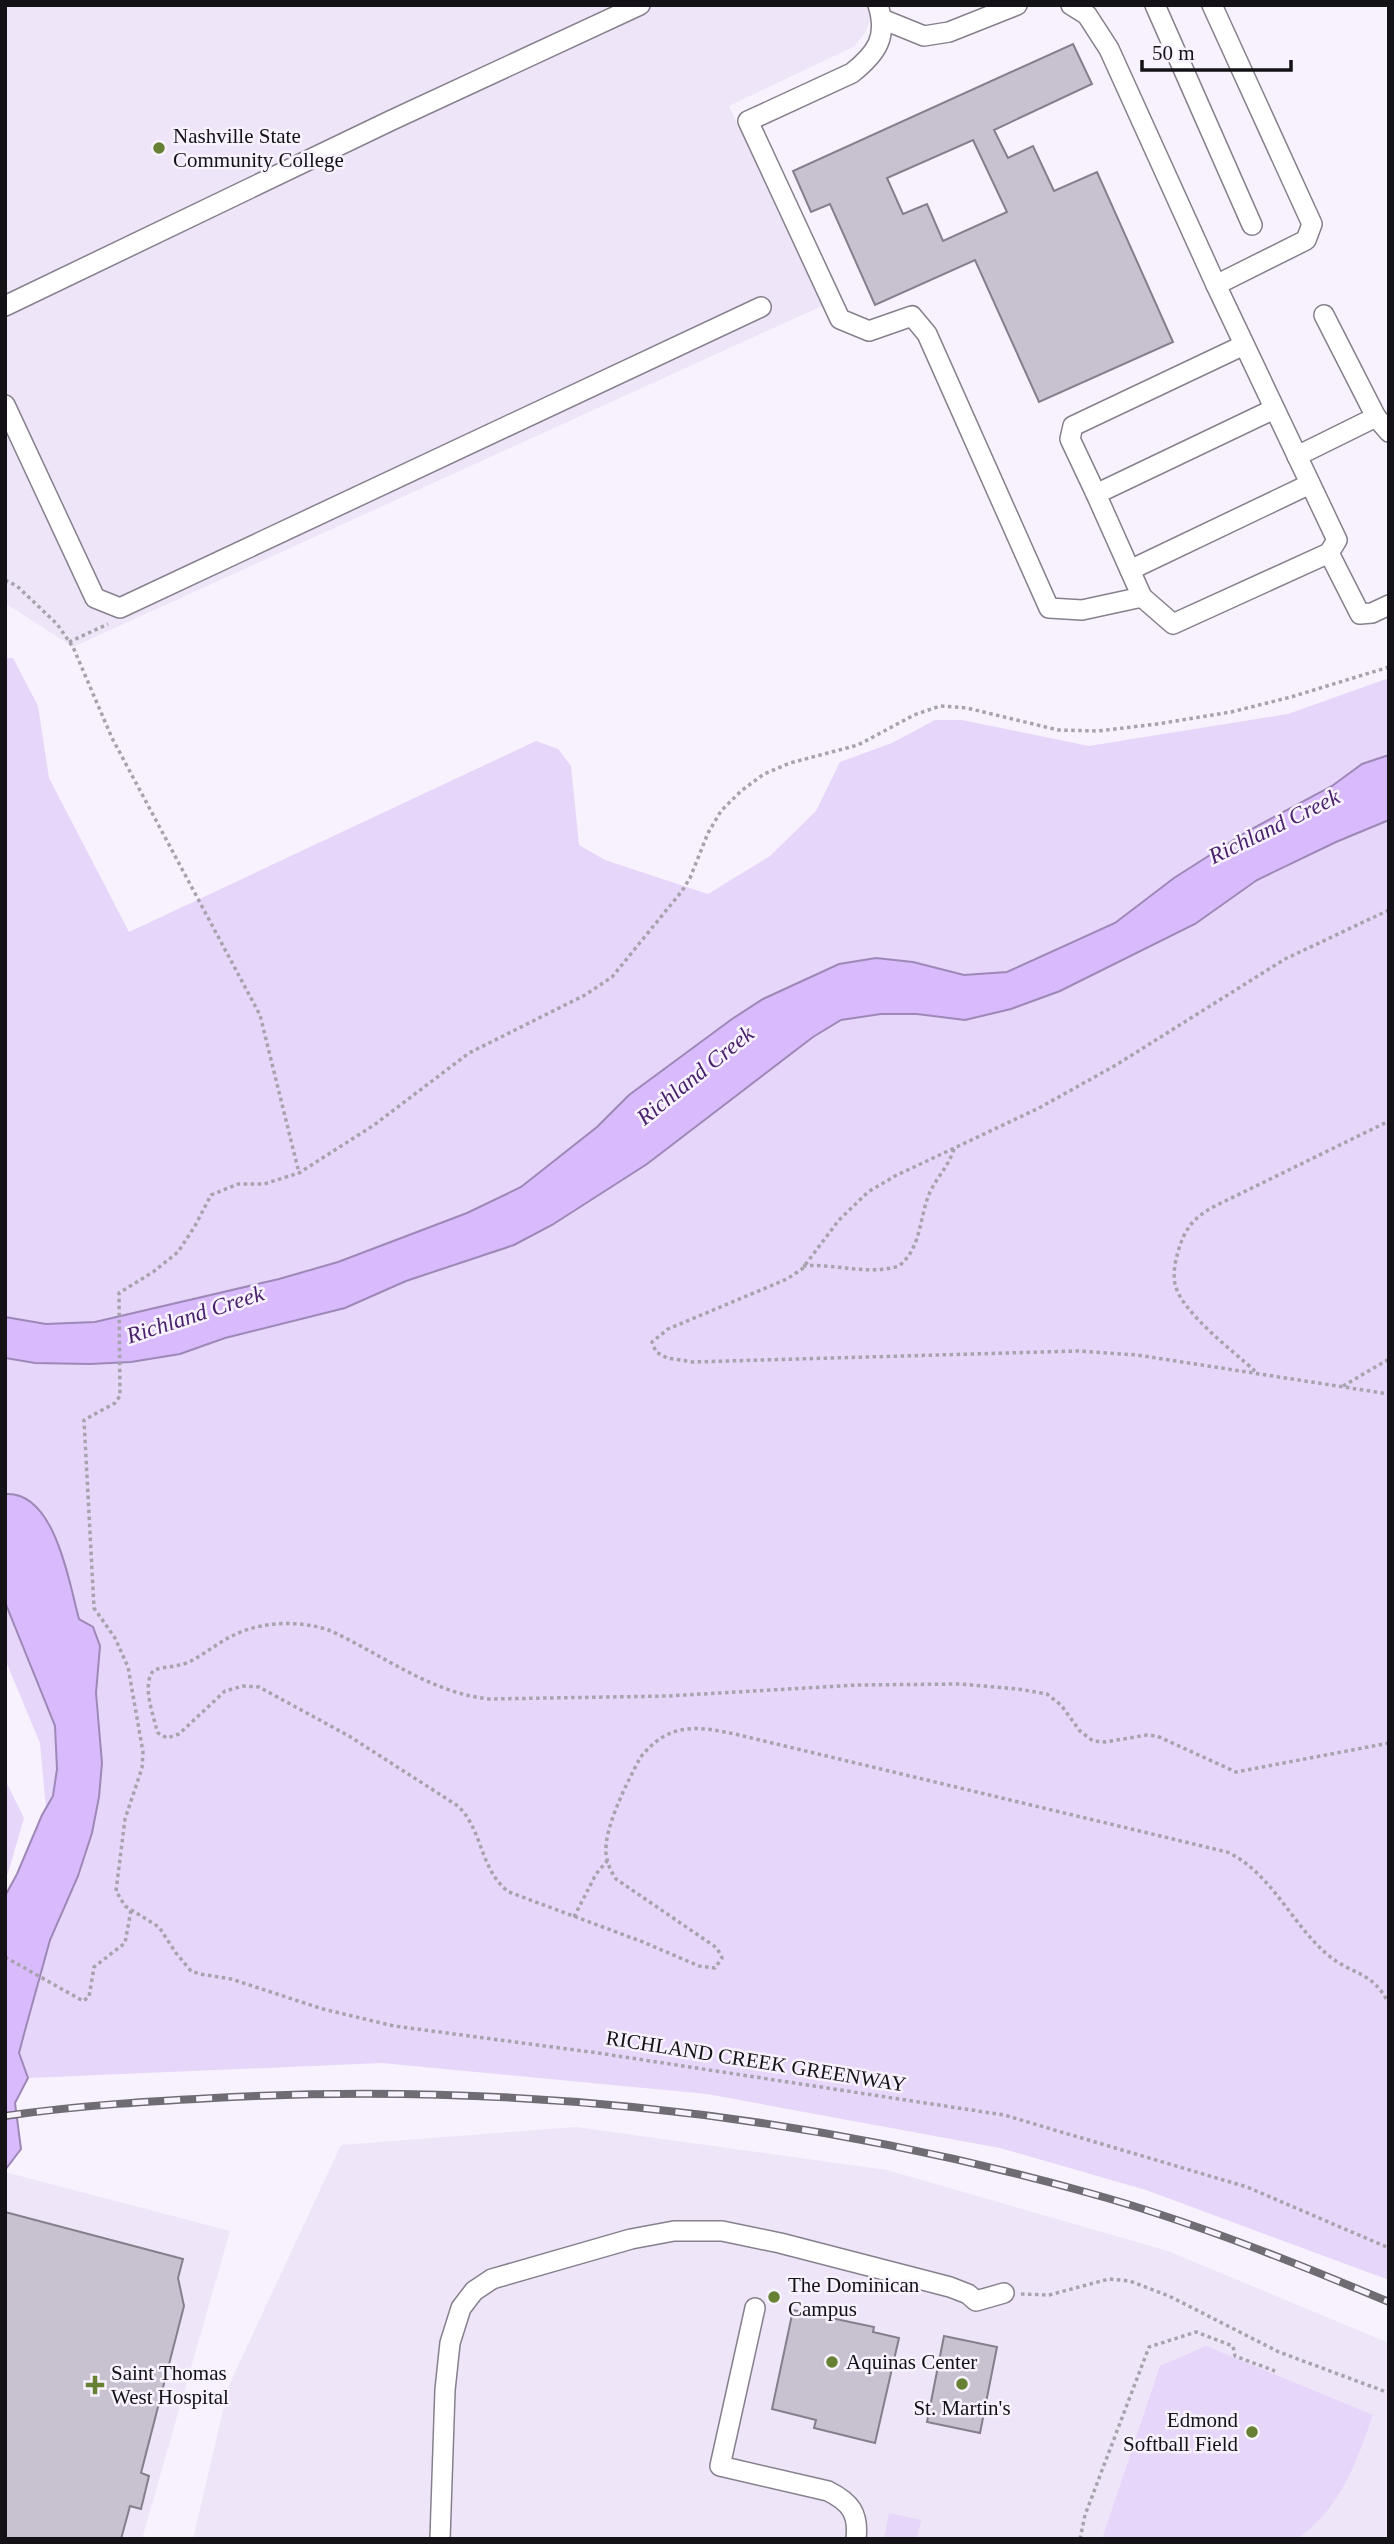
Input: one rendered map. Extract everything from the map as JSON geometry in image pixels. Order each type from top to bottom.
[{"type":"lane","points":[[5,306],[403,115],[640,5]]},
{"type":"lane","points":[[880,12],[924,36],[949,32],[1017,5]]},
{"type":"lane","points":[[1071,5],[1087,15],[1109,49],[1216,285],[1337,540],[1329,553],[1173,624],[1142,597],[1070,439],[1073,426],[1244,345]]},
{"type":"lane","points":[[1155,5],[1252,225]]},
{"type":"lane","points":[[1212,5],[1312,224],[1306,240],[1216,285]]},
{"type":"lane","points":[[880,12],[882,35],[871,56],[852,74],[748,121],[840,319],[869,331],[912,316],[927,334],[1049,608],[1082,610],[1142,597]]},
{"type":"lane","points":[[5,405],[95,598],[120,608],[761,307]]},
{"type":"lane","points":[[1324,315],[1376,417],[1389,432]]},
{"type":"lane","points":[[1096,494],[1274,409]]},
{"type":"lane","points":[[1297,456],[1376,417]]},
{"type":"lane","points":[[1130,570],[1310,484]]},
{"type":"lane","points":[[1329,553],[1360,614],[1372,613],[1389,605]]},
{"type":"lane","points":[[440,2539],[445,2390],[450,2343],[461,2308],[474,2291],[492,2279],[631,2239],[674,2231],[722,2231],[780,2243],[950,2287],[968,2294],[976,2301],[1004,2293]]},
{"type":"lane","points":[[755,2308],[720,2466],[828,2491],[844,2499],[855,2516],[856,2539]]},
{"type":"path","points":[[5,580],[17,586],[57,624],[69,642],[112,738],[260,1015],[299,1173]]},
{"type":"path","points":[[69,642],[106,627],[120,608]]},
{"type":"path","points":[[5,1957],[83,2001],[89,1997],[94,1967],[121,1948],[128,1938],[131,1910],[119,1898],[116,1884],[124,1819],[143,1760],[128,1667],[115,1638],[94,1608],[84,1420],[115,1403],[120,1396],[120,1291],[153,1272],[178,1252],[211,1195],[230,1186],[264,1184],[299,1173],[374,1125],[469,1053],[586,995],[612,977],[690,878],[708,833],[721,811],[741,791],[764,774],[790,763],[858,745],[921,712],[940,706],[967,708],[1058,730],[1098,731],[1231,712],[1334,685],[1389,667]]},
{"type":"path","points":[[1389,910],[1285,958],[1116,1065],[1039,1108],[895,1176],[868,1192],[839,1220],[803,1266],[787,1279],[668,1329],[652,1342],[656,1352],[667,1358],[693,1362],[1078,1350],[1137,1355],[1389,1394]]},
{"type":"path","points":[[1256,1372],[1192,1314],[1177,1292],[1174,1271],[1185,1232],[1192,1221],[1213,1207],[1389,1121]]},
{"type":"path","points":[[803,1266],[835,1265],[873,1270],[899,1266],[915,1247],[928,1197],[950,1162],[954,1149]]},
{"type":"path","points":[[1343,1386],[1389,1359]]},
{"type":"path","points":[[1389,1742],[1236,1772],[1157,1735],[1105,1742],[1093,1741],[1080,1731],[1061,1705],[1040,1692],[960,1684],[791,1688],[668,1696],[489,1699],[465,1696],[445,1689],[342,1636],[308,1625],[260,1627],[240,1632],[190,1662],[160,1668],[151,1674],[148,1684],[158,1733],[171,1738],[230,1689],[250,1686],[270,1691],[349,1736],[452,1801],[470,1821],[489,1869],[500,1885],[516,1895],[643,1942],[703,1968],[715,1968],[721,1962],[722,1955],[714,1944],[616,1879],[607,1861],[606,1852],[608,1834],[634,1771],[648,1748],[663,1737],[692,1728],[719,1731],[1227,1852],[1242,1860],[1256,1874],[1326,1954],[1373,1980],[1389,2004]]},
{"type":"path","points":[[574,1917],[596,1874],[607,1861]]},
{"type":"path","name":"RICHLAND CREEK GREENWAY","points":[[131,1910],[159,1927],[176,1954],[191,1971],[256,1986],[323,2009],[394,2026],[597,2053],[1004,2115],[1247,2187],[1389,2248]]},
{"type":"path","points":[[1004,2293],[1049,2295],[1109,2279],[1130,2281],[1169,2295],[1279,2352],[1389,2393]]},
{"type":"path","points":[[1080,2539],[1085,2515],[1149,2347],[1196,2332],[1233,2346],[1235,2356],[1275,2371]]},
{"type":"shaded area","points":[[5,5],[869,5],[873,12],[866,31],[855,46],[729,106],[824,305],[73,647],[5,603]]},
{"type":"shaded area","points":[[5,658],[13,658],[38,706],[49,778],[129,932],[536,741],[558,749],[571,766],[579,845],[605,860],[708,894],[770,856],[816,811],[840,762],[892,743],[935,720],[962,720],[1089,746],[1288,714],[1389,678],[1389,2280],[1146,2190],[1000,2148],[707,2094],[382,2063],[28,2078],[19,2053],[50,1940],[92,1833],[99,1794],[46,1808],[40,1743],[5,1659]]},
{"type":"shaded area","points":[[5,1780],[24,1818],[5,1883]]},
{"type":"shaded area","name":"The Dominican Campus","points":[[576,2127],[887,2170],[1168,2251],[1389,2343],[1389,2539],[193,2539],[229,2385],[341,2145]]},
{"type":"shaded area","name":"Saint Thomas West Hospital","points":[[5,2172],[230,2231],[142,2539],[5,2539]]},
{"type":"shaded area","name":"Edmond Softball Field","points":[[1206,2346],[1373,2415],[1345,2483],[1325,2513],[1297,2539],[1102,2539],[1160,2366]]},
{"type":"shaded area","points":[[889,2513],[921,2520],[917,2539],[884,2539]]},
{"type":"water","name":"Richland Creek","points":[[1389,755],[1389,820],[1257,880],[1195,924],[1060,991],[1011,1009],[965,1020],[917,1014],[881,1014],[841,1020],[813,1037],[647,1164],[552,1225],[514,1245],[406,1281],[345,1308],[225,1338],[180,1354],[131,1362],[90,1364],[35,1363],[5,1358],[5,1317],[46,1324],[95,1322],[279,1279],[338,1262],[467,1213],[521,1187],[597,1127],[629,1095],[763,999],[839,964],[876,958],[913,962],[964,975],[1007,972],[1115,923],[1174,878],[1246,832],[1332,786],[1362,764]]},
{"type":"water","points":[[5,1494],[22,1497],[36,1507],[48,1522],[64,1563],[79,1619],[93,1627],[100,1646],[96,1693],[102,1763],[92,1833],[78,1876],[50,1940],[19,2053],[28,2078],[15,2103],[21,2149],[5,2170],[5,1896],[53,1796],[57,1769],[55,1726],[5,1602]]},
{"type":"building","points":[[1073,44],[1092,84],[994,130],[1008,158],[1033,146],[1054,191],[1097,172],[1173,342],[1039,402],[975,260],[875,305],[830,204],[811,212],[793,171]],"holes":[[[973,140],[1007,212],[943,241],[927,204],[903,214],[887,178]]]},
{"type":"building","name":"Saint Thomas West Hospital","points":[[5,2212],[183,2259],[178,2278],[184,2306],[141,2473],[149,2476],[141,2509],[130,2506],[121,2539],[5,2539]]},
{"type":"building","points":[[793,2310],[874,2327],[873,2332],[899,2338],[875,2443],[814,2428],[816,2420],[772,2409]]},
{"type":"building","name":"St. Martin's","points":[[944,2336],[997,2347],[980,2433],[927,2422]]},
{"type":"railway","points":[[5,2116],[147,2102],[340,2094],[449,2095],[664,2110],[878,2143],[1089,2193],[1240,2243],[1389,2302]]},
{"type":"place","name":"Nashville State Community College","points":[[159,148]]},
{"type":"place","name":"The Dominican Campus","points":[[774,2297]]},
{"type":"place","name":"Aquinas Center","points":[[832,2362]]},
{"type":"place","name":"St. Martin's","points":[[962,2384]]},
{"type":"place","name":"Saint Thomas West Hospital","points":[[95,2385]]},
{"type":"place","name":"Edmond Softball Field","points":[[1252,2432]]}]
